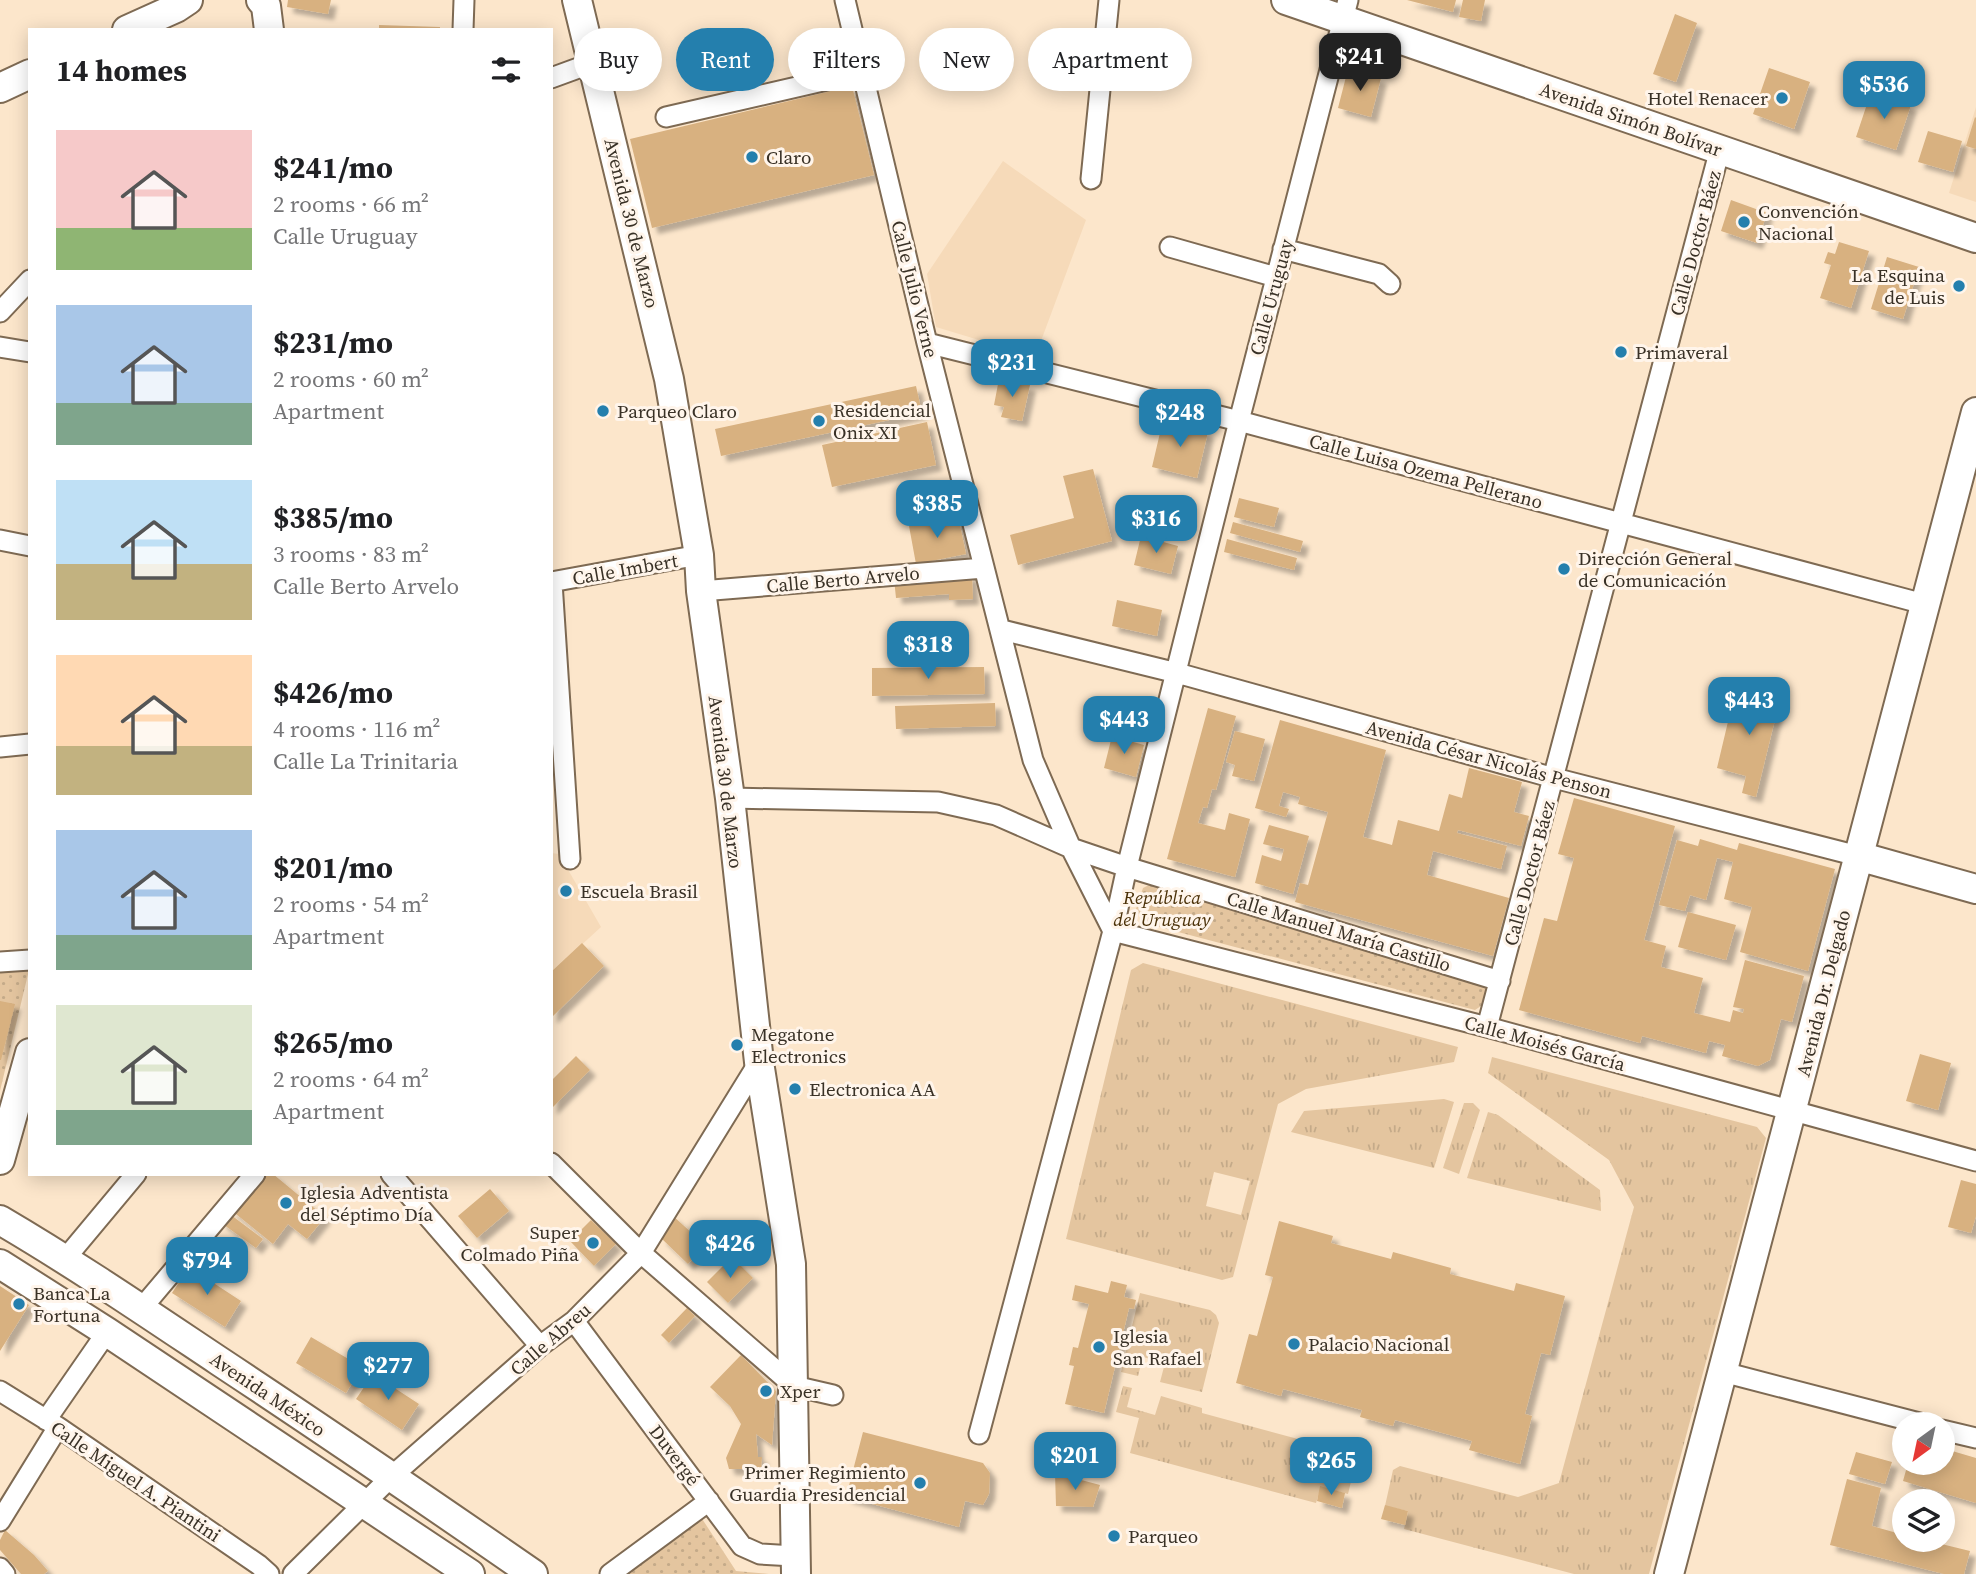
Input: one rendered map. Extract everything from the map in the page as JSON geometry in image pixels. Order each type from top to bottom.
[{"type":"main road","points":[[131,28],[188,0]]},
{"type":"main road","points":[[261,0],[267,6],[269,28]]},
{"type":"main road","name":"Avenida 30 de Marzo","points":[[577,0],[584,28]]},
{"type":"main road","name":"Avenida Simón Bolívar","points":[[1286,0],[1346,10],[1720,149],[1976,238]]},
{"type":"main road","points":[[0,88],[28,75]]},
{"type":"main road","name":"Avenida 30 de Marzo","points":[[599,91],[669,379],[699,555],[701,591],[730,798],[759,1062],[791,1264],[795,1565]]},
{"type":"main road","name":"Avenida Dr. Delgado","points":[[1669,1574],[1976,412]]},
{"type":"main road","name":"Avenida César Nicolás Penson","points":[[1858,856],[1976,889]]},
{"type":"main road","points":[[0,1160],[28,1061]]},
{"type":"main road","name":"Avenida México","points":[[0,1220],[141,1309],[392,1476],[533,1574]]},
{"type":"main road","name":"Avenida México","points":[[0,1264],[107,1332],[470,1574]]},
{"type":"street","points":[[463,28],[464,0]]},
{"type":"street","name":"Calle Julio Verne","points":[[845,0],[852,28]]},
{"type":"street","points":[[1091,179],[1108,0]]},
{"type":"street","name":"Calle Uruguay","points":[[979,1434],[1113,931],[1239,421],[1346,10]]},
{"type":"street","points":[[553,77],[574,70]]},
{"type":"street","points":[[666,117],[788,89]]},
{"type":"street","name":"Calle Julio Verne","points":[[867,91],[1033,760],[1070,848],[1113,931]]},
{"type":"street","name":"Calle Doctor Báez","points":[[1487,1027],[1720,149]]},
{"type":"street","points":[[1170,247],[1276,277]]},
{"type":"street","points":[[1283,249],[1379,274],[1390,284]]},
{"type":"street","points":[[0,312],[28,282]]},
{"type":"street","name":"Calle Luisa Ozema Pellerano","points":[[927,342],[1239,421],[1924,604]]},
{"type":"street","points":[[0,346],[28,352]]},
{"type":"street","points":[[0,540],[28,546]]},
{"type":"street","name":"Calle Imbert","points":[[553,582],[699,555]]},
{"type":"street","name":"Calle Berto Arvelo","points":[[701,591],[984,568]]},
{"type":"street","points":[[553,611],[570,859]]},
{"type":"street","name":"Avenida César Nicolás Penson","points":[[1002,630],[1177,673],[1554,778],[1858,856]]},
{"type":"street","points":[[0,747],[28,744]]},
{"type":"street","name":"Calle Manuel María Castillo","points":[[730,798],[938,802],[996,815],[1070,848],[1127,867],[1500,981]]},
{"type":"street","name":"Calle Moisés García","points":[[1113,931],[1487,1027],[1976,1161]]},
{"type":"street","points":[[0,962],[28,960]]},
{"type":"street","name":"Calle Abreu","points":[[293,1574],[392,1476],[540,1346],[574,1321],[641,1254],[759,1062]]},
{"type":"street","points":[[553,1165],[641,1254],[794,1386],[833,1395]]},
{"type":"street","points":[[65,1259],[134,1176]]},
{"type":"street","points":[[141,1309],[253,1176]]},
{"type":"street","points":[[393,1176],[540,1346]]},
{"type":"street","name":"Duvergé","points":[[574,1321],[743,1546],[795,1565]]},
{"type":"street","points":[[0,1521],[52,1423],[107,1332]]},
{"type":"street","points":[[1723,1372],[1892,1416]]},
{"type":"street","name":"Calle Miguel A. Piantini","points":[[0,1391],[52,1423],[269,1574]]},
{"type":"street","points":[[1955,1433],[1976,1438]]},
{"type":"street","points":[[610,1574],[709,1501]]},
{"type":"street","points":[[0,1568],[5,1574]]},
{"type":"shaded area","points":[[1976,107],[1976,202],[1949,193]]},
{"type":"shaded area","points":[[1003,161],[1086,220],[1035,357],[936,327],[927,274]]},
{"type":"shaded area","name":"Escuela Brasil","points":[[553,853],[559,854],[601,927],[553,971]]},
{"type":"green space","name":"República del Uruguay","points":[[1151,884],[1484,983],[1487,987],[1481,1006],[1475,1010],[1144,923],[1136,909],[1143,888]]},
{"type":"green space","points":[[1143,963],[1458,1047],[1454,1062],[1306,1089],[1278,1104],[1233,1277],[1222,1280],[1066,1239],[1131,970]],"holes":[[[1214,1172],[1250,1181],[1241,1215],[1206,1206]]]},
{"type":"green space","points":[[28,970],[0,1091],[0,971]]},
{"type":"green space","points":[[1492,1057],[1757,1127],[1766,1138],[1649,1574],[1574,1574],[1404,1529],[1408,1511],[1385,1506],[1393,1470],[1400,1466],[1518,1497],[1559,1483],[1634,1207],[1609,1160],[1488,1073]]},
{"type":"green space","points":[[1444,1099],[1454,1102],[1434,1168],[1291,1132],[1304,1111]]},
{"type":"green space","points":[[1464,1103],[1473,1103],[1480,1110],[1459,1174],[1443,1168]]},
{"type":"green space","points":[[1488,1112],[1498,1115],[1600,1190],[1601,1211],[1467,1178]]},
{"type":"green space","points":[[1140,1293],[1210,1310],[1216,1315],[1219,1323],[1202,1392],[1160,1382],[1165,1363],[1143,1357],[1138,1376],[1121,1372]]},
{"type":"green space","points":[[1123,1386],[1132,1388],[1127,1407],[1155,1415],[1161,1396],[1202,1408],[1202,1413],[1350,1453],[1356,1461],[1348,1494],[1321,1487],[1316,1503],[1130,1453],[1139,1418],[1116,1412]]},
{"type":"green space","points":[[697,1511],[736,1571],[769,1574],[620,1574]]},
{"type":"building","points":[[288,0],[331,0],[328,14],[287,7]]},
{"type":"building","points":[[1407,0],[1456,0],[1453,12]]},
{"type":"building","points":[[1463,0],[1485,0],[1481,21],[1459,17]]},
{"type":"building","points":[[1675,14],[1697,23],[1676,82],[1653,74]]},
{"type":"building","points":[[379,25],[440,27],[440,28],[379,28]]},
{"type":"building","name":"Hotel Renacer","points":[[1769,68],[1810,82],[1794,129],[1753,114]]},
{"type":"building","points":[[1348,69],[1381,78],[1371,117],[1338,108]]},
{"type":"building","name":"Claro","points":[[831,91],[853,91],[874,175],[652,228],[630,139]]},
{"type":"building","points":[[1871,92],[1911,105],[1896,150],[1856,137]]},
{"type":"building","points":[[1976,118],[1976,149],[1966,146]]},
{"type":"building","points":[[1928,131],[1962,141],[1953,172],[1918,162]]},
{"type":"building","name":"Convención Nacional","points":[[1731,200],[1767,213],[1757,243],[1721,231]]},
{"type":"building","points":[[1839,242],[1869,251],[1851,308],[1820,298],[1831,265],[1824,263],[1828,252],[1835,254]]},
{"type":"building","points":[[1887,257],[1919,267],[1903,319],[1871,309]]},
{"type":"building","points":[[999,379],[1030,385],[1022,421],[1001,417],[1004,407],[994,405]]},
{"type":"building","name":"Residencial Onix XI","points":[[916,386],[922,413],[721,456],[715,429]]},
{"type":"building","points":[[1163,420],[1208,432],[1197,478],[1152,467]]},
{"type":"building","points":[[927,422],[936,465],[832,487],[822,445]]},
{"type":"building","points":[[1093,469],[1112,541],[1018,565],[1010,535],[1074,518],[1063,476]]},
{"type":"building","points":[[1239,498],[1279,508],[1274,527],[1234,517]]},
{"type":"building","points":[[958,516],[966,554],[916,564],[909,526]]},
{"type":"building","points":[[1233,522],[1303,541],[1300,552],[1230,533]]},
{"type":"building","points":[[1141,536],[1178,546],[1171,574],[1134,565]]},
{"type":"building","points":[[1227,539],[1297,558],[1294,570],[1224,552]]},
{"type":"building","points":[[972,574],[973,599],[949,600],[949,594],[896,598],[894,579]]},
{"type":"building","points":[[1117,600],[1162,610],[1157,636],[1112,626]]},
{"type":"building","points":[[984,667],[985,694],[872,696],[872,668]]},
{"type":"building","points":[[1736,688],[1780,699],[1756,797],[1742,793],[1746,776],[1717,768]]},
{"type":"building","points":[[995,703],[996,726],[896,729],[895,706]]},
{"type":"building","points":[[1208,708],[1236,716],[1216,790],[1212,789],[1207,808],[1203,807],[1198,823],[1225,830],[1229,813],[1250,819],[1235,877],[1167,859]]},
{"type":"building","points":[[1280,720],[1386,750],[1363,837],[1392,845],[1398,820],[1439,831],[1449,794],[1462,798],[1469,768],[1522,782],[1514,812],[1529,816],[1521,846],[1458,830],[1457,833],[1507,846],[1501,869],[1433,851],[1427,875],[1509,898],[1493,956],[1295,902],[1300,883],[1308,885],[1328,812],[1298,804],[1300,797],[1283,792],[1279,806],[1289,809],[1286,817],[1255,808]]},
{"type":"building","points":[[1235,731],[1265,739],[1254,781],[1232,776],[1235,765],[1226,762]]},
{"type":"building","points":[[1112,736],[1144,745],[1136,777],[1104,768]]},
{"type":"building","points":[[1574,798],[1675,826],[1644,940],[1666,946],[1661,967],[1703,978],[1694,1013],[1730,1022],[1733,1010],[1743,1013],[1744,1009],[1733,1007],[1745,960],[1804,976],[1792,1022],[1781,1019],[1770,1060],[1758,1066],[1722,1056],[1725,1045],[1709,1041],[1706,1053],[1642,1036],[1640,1043],[1519,1010],[1544,918],[1557,921],[1574,858],[1558,854]]},
{"type":"building","points":[[1269,825],[1309,836],[1293,894],[1255,883],[1262,855],[1281,861],[1284,849],[1263,844]]},
{"type":"building","points":[[1700,839],[1737,850],[1739,843],[1835,869],[1808,971],[1740,952],[1752,907],[1724,899],[1733,862],[1717,858],[1706,900],[1690,895],[1685,911],[1659,905],[1677,840],[1698,846]]},
{"type":"building","points":[[1688,912],[1736,925],[1726,960],[1678,947]]},
{"type":"building","points":[[582,943],[604,966],[553,1016],[553,970]]},
{"type":"building","points":[[0,1001],[15,1004],[1,1060],[0,1060]]},
{"type":"building","points":[[1920,1054],[1951,1063],[1938,1110],[1906,1101]]},
{"type":"building","points":[[576,1056],[590,1070],[553,1107],[553,1079]]},
{"type":"building","name":"Iglesia Adventista del Séptimo Día","points":[[258,1176],[275,1176],[325,1217],[307,1239],[288,1224],[273,1244],[231,1210]]},
{"type":"building","points":[[1961,1180],[1976,1184],[1976,1216],[1971,1233],[1948,1227]]},
{"type":"building","points":[[490,1189],[509,1211],[477,1238],[458,1216]]},
{"type":"building","points":[[227,1212],[263,1239],[256,1248],[220,1222]]},
{"type":"building","points":[[672,1215],[705,1245],[688,1264],[661,1238]]},
{"type":"building","name":"Super Colmado Piña","points":[[591,1220],[616,1244],[594,1266],[570,1241]]},
{"type":"building","name":"Palacio Nacional","points":[[1279,1221],[1333,1236],[1331,1243],[1391,1259],[1393,1252],[1451,1268],[1450,1274],[1514,1291],[1516,1283],[1565,1296],[1550,1355],[1541,1353],[1525,1414],[1532,1416],[1520,1464],[1469,1450],[1472,1441],[1395,1420],[1393,1426],[1360,1417],[1362,1410],[1283,1389],[1281,1396],[1236,1383],[1249,1334],[1257,1336],[1273,1277],[1265,1275]]},
{"type":"building","points":[[732,1257],[753,1278],[728,1303],[707,1282]]},
{"type":"building","points":[[189,1267],[241,1301],[225,1327],[172,1293]]},
{"type":"building","name":"Iglesia San Rafael","points":[[1111,1281],[1127,1285],[1124,1297],[1136,1300],[1134,1309],[1129,1308],[1104,1413],[1065,1404],[1074,1366],[1069,1365],[1073,1347],[1078,1348],[1089,1304],[1072,1300],[1075,1285],[1108,1293]]},
{"type":"building","points":[[0,1286],[29,1305],[0,1351]]},
{"type":"building","points":[[687,1308],[695,1316],[669,1343],[661,1335]]},
{"type":"building","points":[[311,1337],[362,1367],[346,1393],[296,1363]]},
{"type":"building","points":[[741,1355],[776,1391],[772,1445],[756,1434],[758,1457],[762,1457],[761,1469],[729,1469],[726,1458],[741,1424],[730,1406],[710,1387]]},
{"type":"building","points":[[373,1374],[419,1404],[402,1430],[356,1399]]},
{"type":"building","name":"Primer Regimiento Guardia Presidencial","points":[[863,1432],[983,1463],[990,1473],[989,1494],[983,1505],[965,1501],[959,1527],[846,1497]]},
{"type":"building","points":[[1856,1452],[1892,1462],[1885,1484],[1849,1474]]},
{"type":"building","points":[[1955,1452],[1976,1458],[1976,1503],[1955,1497],[1955,1489],[1930,1489],[1903,1481],[1905,1475],[1955,1475]]},
{"type":"building","points":[[1055,1473],[1100,1485],[1093,1507],[1056,1506]]},
{"type":"building","points":[[1847,1479],[1881,1488],[1872,1526],[1892,1532],[1892,1552],[1955,1552],[1955,1547],[1970,1551],[1964,1574],[1944,1574],[1830,1545]]},
{"type":"building","points":[[1320,1486],[1345,1493],[1342,1508],[1317,1501]]},
{"type":"building","points":[[1385,1505],[1408,1511],[1405,1525],[1381,1519]]},
{"type":"building","points":[[5,1530],[48,1571],[44,1574],[21,1574],[0,1550],[0,1540]]},
{"type":"place","name":"Hotel Renacer","points":[[1782,98]]},
{"type":"place","name":"Claro","points":[[752,157]]},
{"type":"place","name":"Convención Nacional","points":[[1744,222]]},
{"type":"place","name":"La Esquina de Luis","points":[[1959,286]]},
{"type":"place","name":"Primaveral","points":[[1621,352]]},
{"type":"place","name":"Parqueo Claro","points":[[603,411]]},
{"type":"place","name":"Residencial Onix XI","points":[[819,421]]},
{"type":"place","name":"Dirección General de Comunicación","points":[[1564,569]]},
{"type":"place","name":"Escuela Brasil","points":[[566,891]]},
{"type":"place","name":"Megatone Electronics","points":[[737,1045]]},
{"type":"place","name":"Electronica AA","points":[[795,1089]]},
{"type":"place","name":"Iglesia Adventista del Séptimo Día","points":[[286,1203]]},
{"type":"place","name":"Super Colmado Piña","points":[[593,1243]]},
{"type":"place","name":"Banca La Fortuna","points":[[19,1304]]},
{"type":"place","name":"Palacio Nacional","points":[[1294,1344]]},
{"type":"place","name":"Iglesia San Rafael","points":[[1099,1347]]},
{"type":"place","name":"Xper","points":[[766,1391]]},
{"type":"place","name":"Primer Regimiento Guardia Presidencial","points":[[920,1483]]},
{"type":"place","name":"Parqueo","points":[[1114,1536]]}]
